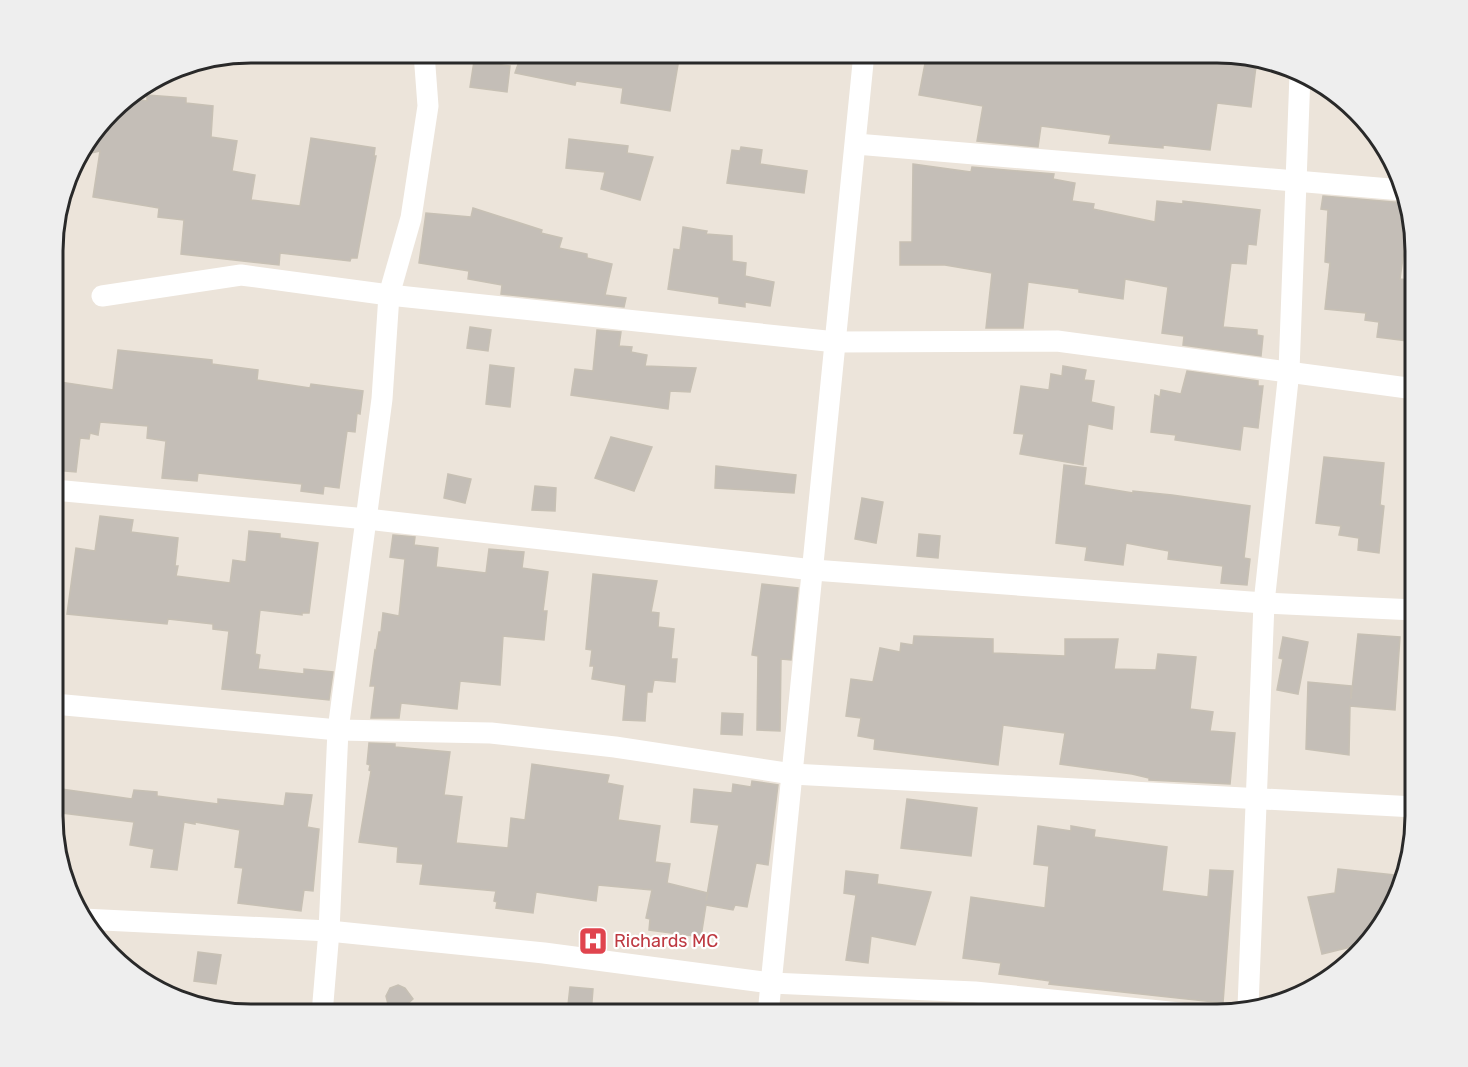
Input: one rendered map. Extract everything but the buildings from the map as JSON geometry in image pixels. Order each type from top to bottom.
[{"type":"street","points":[[323,1004],[329,931],[338,730],[382,399],[389,295],[411,218],[428,106],[425,63]]},
{"type":"street","points":[[769,1004],[863,63]]},
{"type":"street","points":[[1248,1001],[1264,603],[1289,370],[1300,82]]},
{"type":"street","points":[[856,144],[1394,189]]},
{"type":"street","points":[[102,296],[241,275],[389,295],[836,342],[1057,341],[1405,387]]},
{"type":"street","points":[[63,491],[367,519],[813,570],[1264,603],[1405,610]]},
{"type":"street","points":[[63,705],[338,730],[491,733],[615,747],[792,774],[1405,806]]},
{"type":"street","points":[[95,920],[329,931],[544,953],[771,983],[975,992],[1092,1004]]},
{"type":"place","name":"Richards MC","points":[[593,941]]}]
